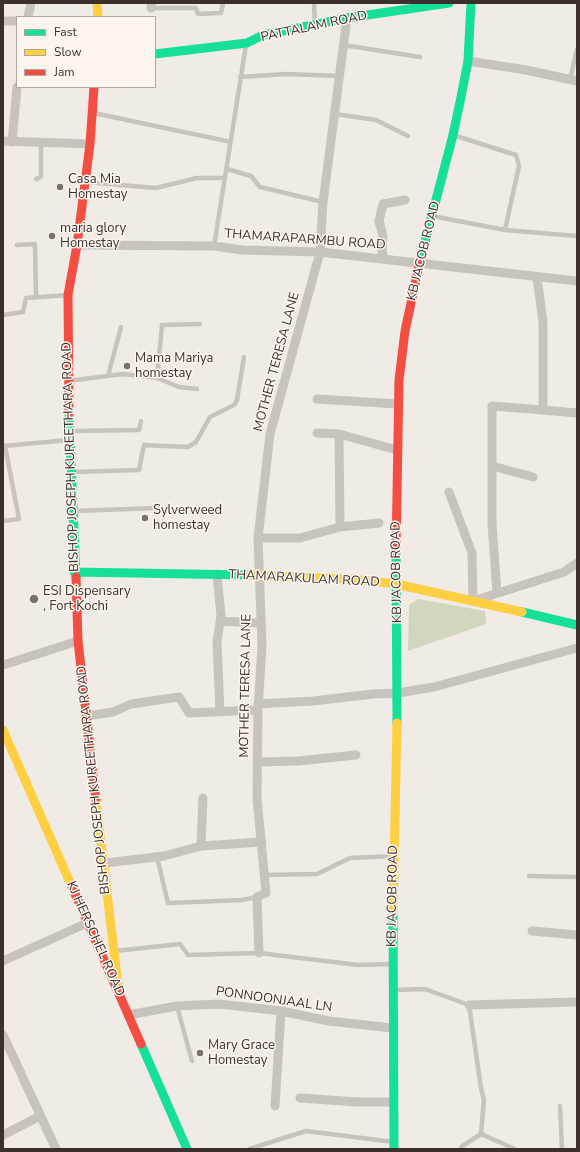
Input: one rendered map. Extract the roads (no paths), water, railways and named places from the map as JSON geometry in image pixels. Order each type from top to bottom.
[{"type":"street","points":[[28,16],[31,3]]},
{"type":"street","points":[[97,3],[98,16]]},
{"type":"street","name":"PATTALAM ROAD","points":[[156,54],[247,43],[263,35],[347,18],[449,3]]},
{"type":"street","name":"KB JACOB ROAD","points":[[394,1145],[392,1102],[392,964],[398,693],[396,584],[398,404],[405,331],[419,264],[453,135],[468,61],[471,3]]},
{"type":"street","name":"MOTHER TERESA LANE","points":[[257,897],[266,893],[257,798],[258,707],[262,645],[258,575],[258,538],[270,434],[320,252],[324,202],[347,18]]},
{"type":"street","points":[[3,21],[16,21]]},
{"type":"street","points":[[468,61],[526,70],[574,81]]},
{"type":"street","points":[[17,88],[7,142],[90,144]]},
{"type":"street","name":"BISHOP JOSEPH KUREETHARA ROAD","points":[[94,88],[86,182],[78,245],[68,295],[68,381],[74,572],[78,641],[119,994]]},
{"type":"street","points":[[384,259],[379,221],[383,204],[405,200]]},
{"type":"street","name":"THAMARAPARMBU ROAD","points":[[78,245],[214,246],[242,250],[320,252],[577,281]]},
{"type":"street","points":[[536,277],[543,322],[544,410]]},
{"type":"street","points":[[317,399],[398,404]]},
{"type":"street","points":[[497,593],[492,524],[492,406],[577,413]]},
{"type":"street","points":[[317,433],[339,434],[397,450]]},
{"type":"street","points":[[339,434],[340,527]]},
{"type":"street","points":[[492,466],[533,476]]},
{"type":"street","points":[[449,492],[472,553],[473,601],[564,572],[577,563]]},
{"type":"street","points":[[258,538],[300,538],[340,527],[379,523]]},
{"type":"street","name":"THAMARAKULAM ROAD","points":[[74,572],[258,575],[350,579],[396,584],[577,625]]},
{"type":"street","points":[[217,574],[220,621],[217,642],[220,712]]},
{"type":"street","points":[[220,621],[261,623]]},
{"type":"street","points":[[3,665],[78,641]]},
{"type":"street","points":[[86,716],[113,712],[131,704],[179,697],[189,713],[220,712],[373,694],[398,693],[434,687],[577,648]]},
{"type":"street","name":"KJ HERSCHEL ROAD","points":[[3,730],[187,1149]]},
{"type":"street","points":[[257,762],[298,761],[356,756]]},
{"type":"street","points":[[201,846],[203,798]]},
{"type":"street","points":[[104,863],[157,857],[201,846],[262,842]]},
{"type":"street","points":[[257,897],[259,953]]},
{"type":"street","points":[[3,961],[87,923]]},
{"type":"street","points":[[532,931],[577,935]]},
{"type":"street","points":[[469,1005],[577,1002]]},
{"type":"street","name":"PONNOONJAAL LN","points":[[128,1015],[177,1006],[219,1004],[281,1011],[329,1021],[392,1028]]},
{"type":"street","points":[[275,1106],[281,1011]]},
{"type":"street","points":[[3,1035],[56,1149]]},
{"type":"street","points":[[300,1098],[358,1102],[392,1102]]},
{"type":"street","points":[[3,1135],[40,1116]]},
{"type":"lane","points":[[151,6],[196,8],[198,14],[221,13],[223,3]]},
{"type":"lane","points":[[314,3],[315,25]]},
{"type":"lane","points":[[214,246],[240,77],[247,43]]},
{"type":"lane","points":[[343,45],[420,56]]},
{"type":"lane","points":[[574,81],[577,49]]},
{"type":"lane","points":[[240,77],[286,74],[339,76]]},
{"type":"lane","points":[[92,112],[231,142]]},
{"type":"lane","points":[[335,114],[376,120],[408,136]]},
{"type":"lane","points":[[453,135],[516,155],[519,166],[505,230]]},
{"type":"lane","points":[[36,179],[41,177],[41,142]]},
{"type":"lane","points":[[227,169],[251,176],[260,187],[324,202]]},
{"type":"lane","points":[[86,182],[156,188],[197,178],[225,178]]},
{"type":"lane","points":[[432,216],[505,230],[577,236]]},
{"type":"lane","points":[[17,245],[35,244],[36,297]]},
{"type":"lane","points":[[3,315],[22,312],[26,298],[68,295]]},
{"type":"lane","points":[[157,378],[162,325],[200,324]]},
{"type":"lane","points":[[108,376],[121,327]]},
{"type":"lane","points":[[72,472],[139,470],[144,445],[188,447],[196,442],[210,418],[234,405],[237,400],[244,357]]},
{"type":"lane","points":[[68,381],[123,374],[157,378],[179,387],[197,389]]},
{"type":"lane","points":[[3,521],[19,519],[4,446],[70,436],[139,430],[141,420]]},
{"type":"lane","points":[[72,511],[157,508]]},
{"type":"lane","points":[[265,875],[317,874],[350,858],[394,856]]},
{"type":"lane","points":[[157,857],[168,904],[242,900],[257,897]]},
{"type":"lane","points":[[529,876],[577,877]]},
{"type":"lane","points":[[114,951],[180,944],[188,955],[259,953],[358,965],[392,964]]},
{"type":"lane","points":[[393,990],[425,989],[469,1005],[484,1100],[481,1134]]},
{"type":"lane","points":[[177,1006],[192,1060]]},
{"type":"lane","points":[[560,1106],[562,1149]]},
{"type":"lane","points":[[251,1149],[306,1131],[394,1145]]},
{"type":"lane","points":[[461,1147],[481,1134]]},
{"type":"lane","points":[[481,1134],[515,1149]]},
{"type":"place","name":"Casa Mia Homestay","points":[[60,187]]},
{"type":"place","name":"maria glory Homestay","points":[[52,236]]},
{"type":"place","name":"Mama Mariya homestay","points":[[127,366]]},
{"type":"place","name":"Sylverweed homestay","points":[[145,518]]},
{"type":"place","name":"ESI Dispensary , Fort Kochi","points":[[34,599]]},
{"type":"place","name":"Mary Grace Homestay","points":[[200,1053]]}]
